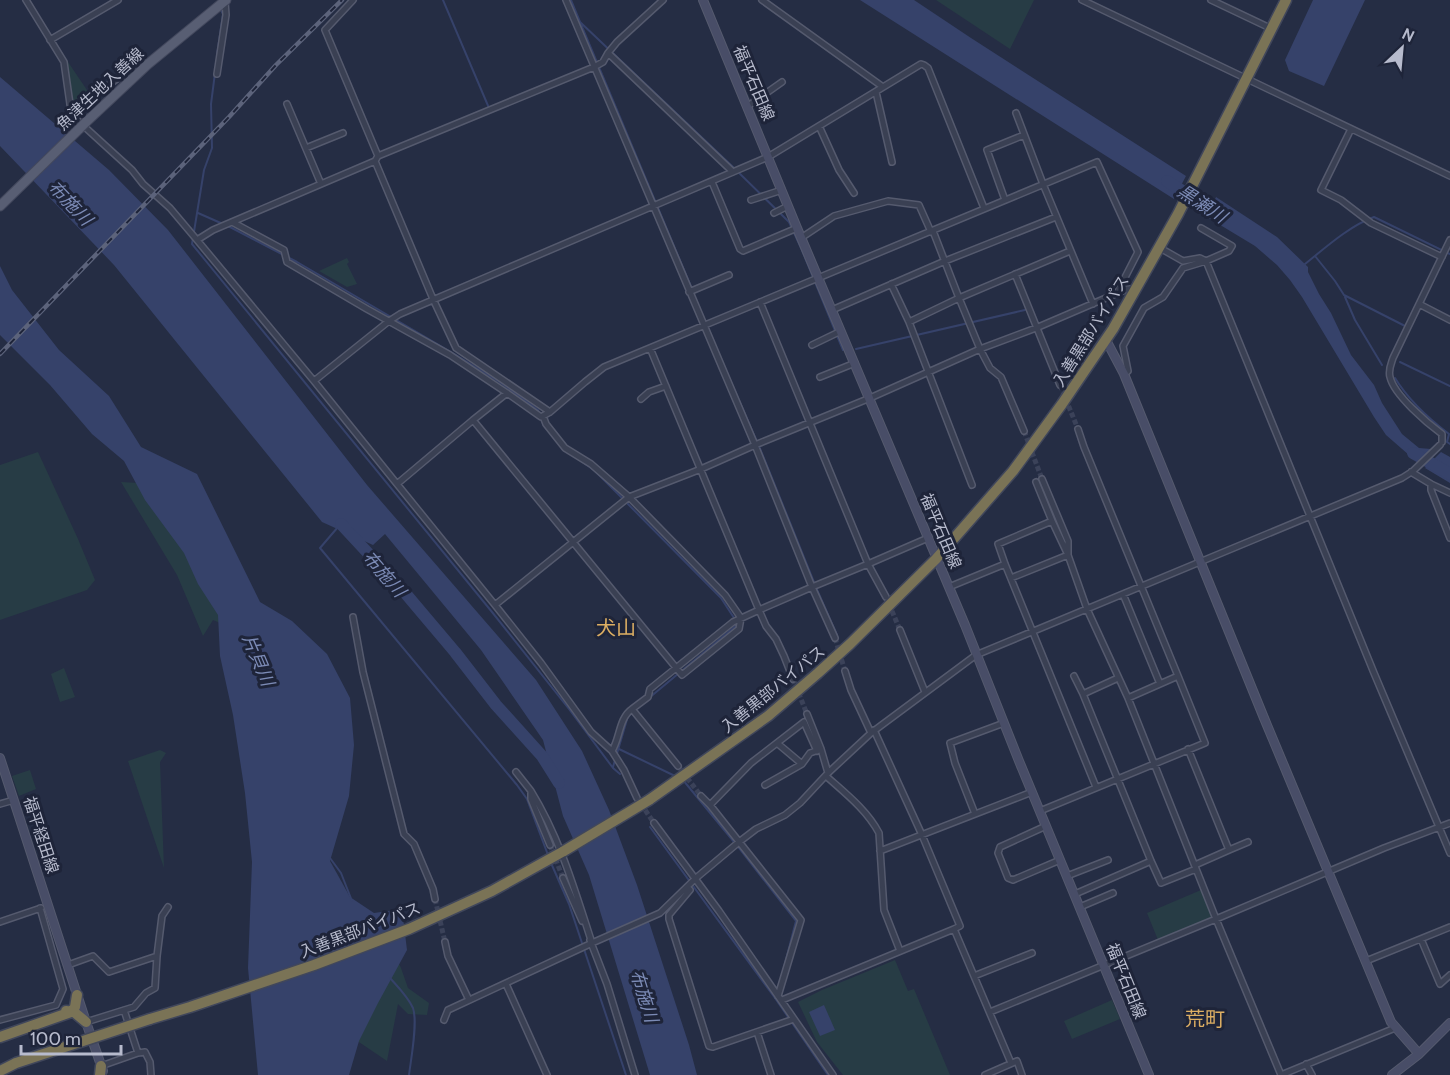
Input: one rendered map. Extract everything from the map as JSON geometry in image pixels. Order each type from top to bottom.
[{"type":"highway","name":"入善黒部バイパス","points":[[16,1063],[314,965],[409,929],[492,891],[563,852],[649,800],[768,716],[842,651],[936,559],[1013,471],[1062,404],[1106,339],[1160,248],[1286,0]]},
{"type":"highway","points":[[0,1035],[74,1010]]},
{"type":"highway","points":[[0,1063],[16,1063]]},
{"type":"highway","points":[[0,1070],[16,1063]]},
{"type":"main road","name":"魚津生地入善線","points":[[0,206],[137,74],[225,0]]},
{"type":"main road","name":"福平石田線","points":[[703,0],[949,587],[1149,1075]]},
{"type":"main road","points":[[1106,339],[1124,374],[1391,1022],[1419,1054]]},
{"type":"main road","name":"福平経田線","points":[[0,759],[3,781],[14,800],[45,907],[54,921],[68,965],[74,1010]]},
{"type":"main road","name":"福平経田線","points":[[54,921],[74,1010],[100,1072]]},
{"type":"main road","points":[[1392,1075],[1419,1054],[1450,1023]]},
{"type":"street","points":[[26,0],[64,62],[71,111],[76,119],[170,208],[314,381],[541,663],[591,732],[612,751],[637,798]]},
{"type":"street","points":[[50,40],[118,0]]},
{"type":"street","points":[[217,74],[226,15],[225,0]]},
{"type":"street","points":[[353,0],[325,30],[433,299],[456,348],[550,412]]},
{"type":"street","points":[[566,0],[835,638]]},
{"type":"street","points":[[197,240],[213,230],[594,67],[603,62],[617,42],[663,0]]},
{"type":"street","points":[[762,0],[883,87]]},
{"type":"street","points":[[1082,0],[1450,176]]},
{"type":"street","points":[[1211,0],[1272,29]]},
{"type":"street","points":[[608,52],[733,172]]},
{"type":"street","points":[[314,381],[400,314],[768,157],[921,64],[928,68],[984,208]]},
{"type":"street","points":[[71,111],[127,72],[137,74]]},
{"type":"street","points":[[748,106],[782,82]]},
{"type":"street","points":[[876,92],[892,162]]},
{"type":"street","points":[[287,104],[321,184]]},
{"type":"street","points":[[1016,113],[1093,304]]},
{"type":"street","points":[[819,126],[838,170],[854,193]]},
{"type":"street","points":[[1351,129],[1321,190],[1341,200],[1371,223],[1442,256]]},
{"type":"street","points":[[306,148],[343,133]]},
{"type":"street","points":[[1005,200],[987,150],[1024,135]]},
{"type":"street","points":[[232,222],[284,250],[288,262],[450,355],[541,417],[604,368],[1096,162],[1138,252],[1117,293]]},
{"type":"street","points":[[712,182],[740,249],[743,251],[797,228]]},
{"type":"street","points":[[751,200],[782,190]]},
{"type":"street","points":[[801,238],[834,216],[888,201],[919,205],[945,261],[980,349],[990,368],[1001,377],[1023,431]]},
{"type":"street","points":[[774,213],[788,206]]},
{"type":"street","points":[[832,310],[945,261],[1056,217]]},
{"type":"street","points":[[1124,374],[1128,371],[1123,346],[1144,308],[1163,297],[1183,268],[1229,251],[1232,246],[1201,228]]},
{"type":"street","points":[[444,1020],[448,1010],[594,942],[656,916],[739,842],[756,829],[785,815],[800,803],[872,732],[976,655],[1402,478],[1412,471],[1441,444],[1442,434],[1418,416],[1392,383],[1389,375],[1390,368],[1450,240]]},
{"type":"street","points":[[1160,248],[1183,261],[1200,258],[1206,261],[1450,853]]},
{"type":"street","points":[[909,322],[1070,251]]},
{"type":"street","points":[[1015,274],[1060,385]]},
{"type":"street","points":[[689,292],[729,275]]},
{"type":"street","points":[[891,284],[909,322],[972,485]]},
{"type":"street","points":[[495,605],[629,497],[870,398],[980,349],[1127,289],[1136,289]]},
{"type":"street","points":[[760,302],[868,564],[886,597]]},
{"type":"street","points":[[1419,304],[1450,320]]},
{"type":"street","points":[[812,345],[841,332]]},
{"type":"street","points":[[650,348],[759,610],[766,626],[776,639],[793,679]]},
{"type":"street","points":[[820,377],[855,363]]},
{"type":"street","points":[[640,399],[649,392],[666,386]]},
{"type":"street","points":[[397,484],[507,393]]},
{"type":"street","points":[[473,420],[682,675],[740,628],[741,618],[725,595],[629,497],[591,464],[565,448],[546,424],[543,416]]},
{"type":"street","points":[[1040,811],[1205,743],[1078,429]]},
{"type":"street","points":[[1412,471],[1450,493]]},
{"type":"street","points":[[1068,555],[1068,541],[1039,480],[1052,521],[1128,698],[1281,1075],[1395,1028]]},
{"type":"street","points":[[1431,484],[1431,490],[1450,538]]},
{"type":"street","points":[[1052,521],[998,544],[1096,787]]},
{"type":"street","points":[[612,751],[625,714],[648,697],[650,689],[733,622],[928,538]]},
{"type":"street","points":[[1011,578],[1068,555]]},
{"type":"street","points":[[949,587],[1005,564]]},
{"type":"street","points":[[1123,594],[1160,684]]},
{"type":"street","points":[[352,617],[363,672],[404,834],[414,844],[435,899]]},
{"type":"street","points":[[900,630],[925,692]]},
{"type":"street","points":[[780,998],[960,926],[922,835],[851,690],[845,671]]},
{"type":"street","points":[[1074,676],[1161,883],[1248,842]]},
{"type":"street","points":[[1128,698],[1178,676]]},
{"type":"street","points":[[1083,694],[1118,678]]},
{"type":"street","points":[[632,709],[678,766]]},
{"type":"street","points":[[807,714],[827,774],[856,802],[879,833],[884,910],[900,951]]},
{"type":"street","points":[[710,805],[745,769],[804,722],[819,750]]},
{"type":"street","points":[[975,814],[955,763],[950,743],[1004,723]]},
{"type":"street","points":[[777,743],[802,764]]},
{"type":"street","points":[[1188,749],[1229,850]]},
{"type":"street","points":[[765,785],[802,764],[810,753],[819,750]]},
{"type":"street","points":[[516,772],[531,791],[563,852],[594,942],[635,1075]]},
{"type":"street","points":[[531,791],[531,799],[550,845]]},
{"type":"street","points":[[880,851],[1032,792]]},
{"type":"street","points":[[701,796],[801,920],[780,998]]},
{"type":"street","points":[[0,804],[14,800]]},
{"type":"street","points":[[654,823],[696,878],[833,1075]]},
{"type":"street","points":[[990,1012],[1384,848],[1450,823]]},
{"type":"street","points":[[1046,826],[1000,846],[998,853],[1008,878],[1013,880],[1060,860]]},
{"type":"street","points":[[1067,876],[1108,860]]},
{"type":"street","points":[[1074,894],[1151,861]]},
{"type":"street","points":[[563,879],[594,942]]},
{"type":"street","points":[[687,887],[690,890],[669,915],[669,919],[709,1047],[794,1019]]},
{"type":"street","points":[[1080,907],[1113,893]]},
{"type":"street","points":[[0,922],[45,907],[63,989],[56,1005],[0,1020]]},
{"type":"street","points":[[74,1010],[124,1010],[134,1007],[146,993],[155,988],[162,916],[168,908]]},
{"type":"street","points":[[1366,961],[1450,927]]},
{"type":"street","points":[[954,929],[1011,1063]]},
{"type":"street","points":[[1421,939],[1440,984],[1450,975]]},
{"type":"street","points":[[445,942],[448,956],[469,1000]]},
{"type":"street","points":[[974,976],[1032,953]]},
{"type":"street","points":[[68,965],[93,956],[109,972],[157,956]]},
{"type":"street","points":[[506,984],[547,1075]]},
{"type":"street","points":[[124,1010],[138,1053]]},
{"type":"street","points":[[757,1032],[771,1075]]},
{"type":"street","points":[[100,1072],[138,1053],[145,1052],[150,1062],[151,1075]]},
{"type":"street","points":[[985,1075],[1017,1061],[1023,1075]]},
{"type":"street","points":[[1306,1064],[1312,1075]]},
{"type":"shaded area","points":[[936,0],[1034,0],[1010,49]]},
{"type":"shaded area","points":[[66,59],[89,93],[73,106]]},
{"type":"shaded area","points":[[347,258],[349,262],[347,264],[357,284],[347,287],[319,271]]},
{"type":"shaded area","points":[[38,452],[95,580],[87,590],[0,620],[0,465]]},
{"type":"shaded area","points":[[121,482],[156,484],[230,627],[213,620],[203,636],[177,575]]},
{"type":"shaded area","points":[[64,668],[75,697],[60,702],[51,674]]},
{"type":"shaded area","points":[[160,750],[166,753],[160,762],[164,868],[128,761]]},
{"type":"shaded area","points":[[30,770],[36,789],[19,796],[12,776]]},
{"type":"shaded area","points":[[1201,890],[1213,918],[1158,940],[1147,913]]},
{"type":"shaded area","points":[[390,944],[408,988],[429,1003],[427,1015],[408,1014],[398,1004],[387,1061],[350,1036]]},
{"type":"shaded area","points":[[895,960],[908,991],[914,989],[950,1075],[843,1075],[817,1042],[798,1002]]},
{"type":"shaded area","points":[[1112,1000],[1120,1019],[1072,1039],[1064,1021]]},
{"type":"water","points":[[860,0],[914,0],[1186,176],[1174,199]]},
{"type":"water","points":[[1313,0],[1365,0],[1324,86],[1289,71],[1285,60]]},
{"type":"water","points":[[0,77],[109,170],[168,230],[367,485],[536,680],[582,751],[609,810],[637,885],[697,1075],[650,1075],[589,875],[563,816],[543,740],[481,650],[385,534],[373,545],[322,522],[114,265],[0,146]]},
{"type":"water","points":[[1216,197],[1277,237],[1308,267],[1308,272],[1351,355],[1374,385],[1382,403],[1402,434],[1419,448],[1431,449],[1417,462],[1386,435],[1290,280],[1255,246],[1207,217]]},
{"type":"water","name":"片貝川","points":[[0,266],[12,290],[59,350],[109,396],[141,447],[197,474],[260,602],[292,621],[327,654],[350,698],[354,745],[349,796],[330,861],[350,897],[374,913],[402,909],[407,950],[359,1041],[349,1075],[258,1075],[248,968],[252,862],[245,793],[233,715],[220,656],[218,615],[198,584],[184,553],[145,500],[124,461],[92,434],[50,385],[0,335]]},
{"type":"water","points":[[1441,452],[1450,457],[1450,483],[1425,468]]},
{"type":"water","points":[[824,1005],[835,1030],[820,1036],[809,1012]]},
{"type":"waterway","points":[[443,0],[489,108]]},
{"type":"waterway","points":[[571,0],[580,22],[789,222],[843,350]]},
{"type":"waterway","points":[[217,55],[223,14],[220,8]]},
{"type":"waterway","points":[[580,22],[692,289]]},
{"type":"waterway","points":[[215,73],[211,104],[212,148],[204,170],[192,244],[492,612],[620,774]]},
{"type":"waterway","name":"黒瀬川","points":[[1167,181],[1223,217]]},
{"type":"waterway","points":[[198,213],[223,224]]},
{"type":"waterway","points":[[1305,264],[1346,232],[1374,217],[1450,254]]},
{"type":"waterway","points":[[228,226],[297,262],[456,355],[501,383],[538,410],[540,415]]},
{"type":"waterway","points":[[1315,256],[1344,295],[1405,326]]},
{"type":"waterway","points":[[1345,297],[1355,320],[1382,365]]},
{"type":"waterway","points":[[856,349],[1025,310]]},
{"type":"waterway","points":[[1400,362],[1450,386]]},
{"type":"waterway","points":[[724,366],[837,635]]},
{"type":"waterway","points":[[1395,378],[1419,409],[1449,434],[1447,442],[1450,444]]},
{"type":"waterway","name":"黒瀬川","points":[[1413,453],[1450,474]]},
{"type":"waterway","points":[[581,461],[594,470],[721,598],[738,624],[649,698]]},
{"type":"waterway","name":"布施川","points":[[341,524],[406,594],[455,652],[496,705],[542,756],[559,783]]},
{"type":"waterway","points":[[338,527],[320,548],[517,785],[527,799],[548,855]]},
{"type":"waterway","points":[[613,767],[628,716],[633,712]]},
{"type":"waterway","points":[[619,749],[675,776]]},
{"type":"waterway","points":[[683,780],[796,921],[782,975]]},
{"type":"waterway","points":[[650,827],[775,998],[828,1075]]},
{"type":"waterway","points":[[330,858],[341,873],[352,901]]},
{"type":"waterway","points":[[551,863],[569,904],[626,1075]]},
{"type":"waterway","points":[[390,978],[413,1008],[414,1041],[409,1075]]},
{"type":"tunnel","points":[[1060,385],[1078,429]]},
{"type":"tunnel","points":[[1024,431],[1042,479]]},
{"type":"tunnel","points":[[889,604],[900,630]]},
{"type":"tunnel","points":[[835,638],[845,671]]},
{"type":"tunnel","points":[[793,679],[807,714]]},
{"type":"tunnel","points":[[678,766],[701,796]]},
{"type":"tunnel","points":[[641,804],[654,823]]},
{"type":"tunnel","points":[[550,845],[563,878]]},
{"type":"tunnel","points":[[435,899],[445,942]]},
{"type":"railway","points":[[0,354],[229,117],[276,65],[342,0]]},
{"type":"district","name":"犬山","points":[[616,628]]},
{"type":"district","name":"荒町","points":[[1205,1019]]}]
